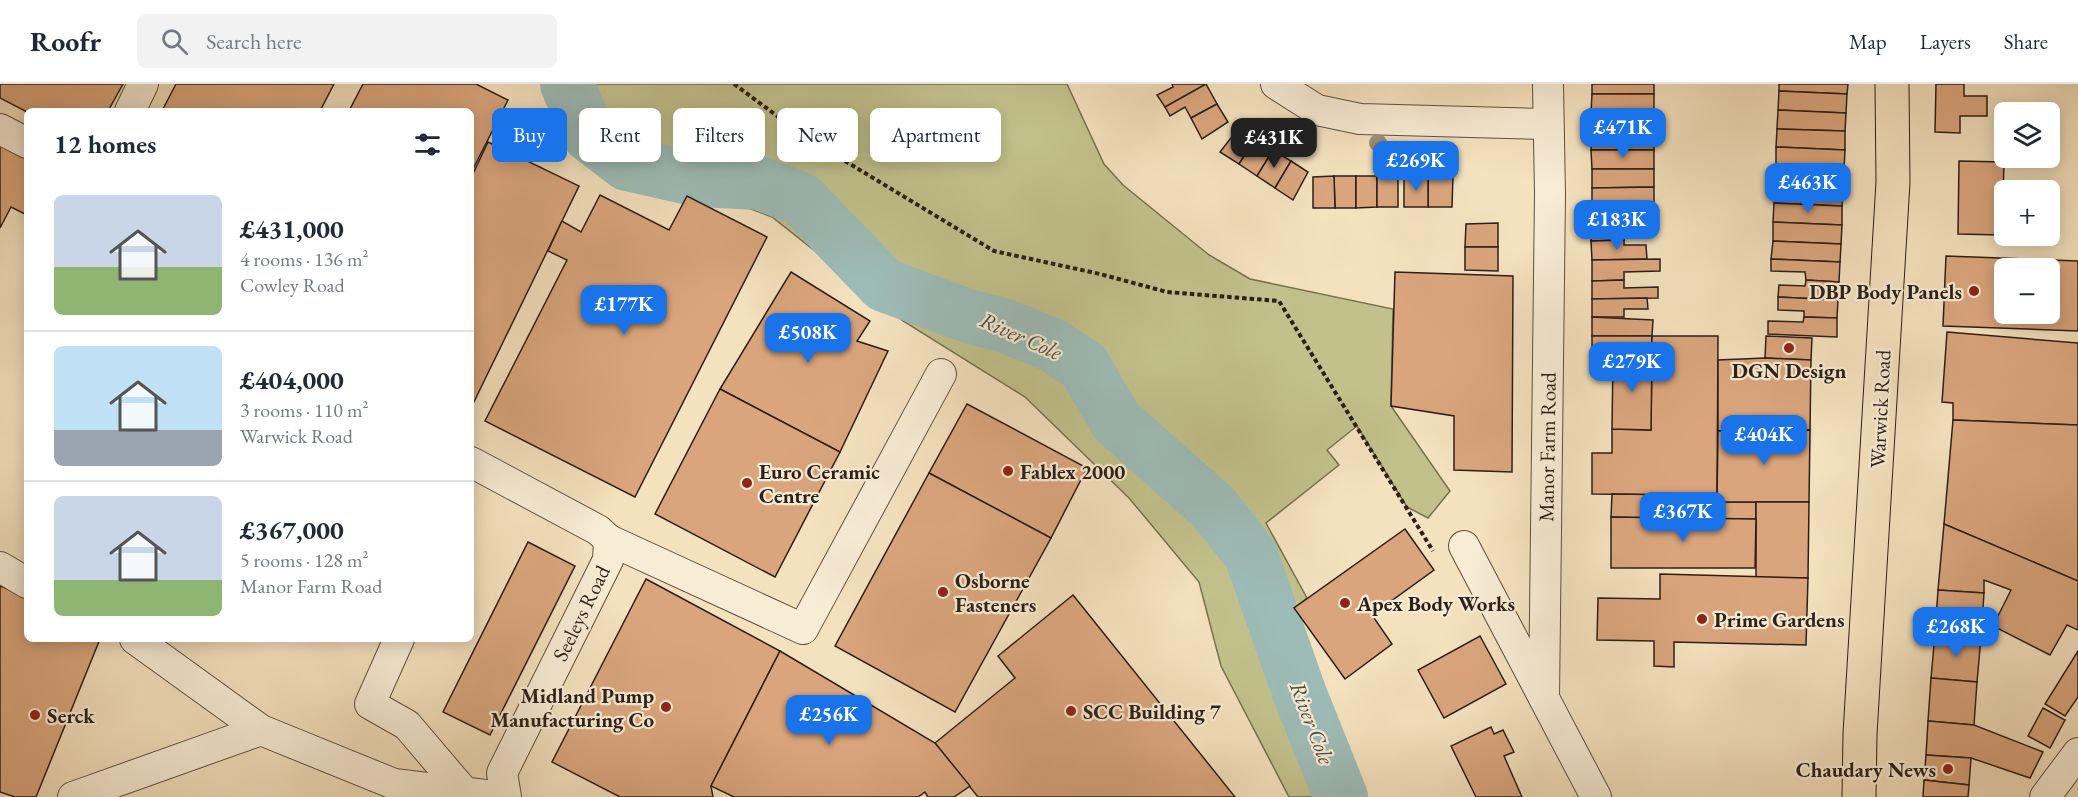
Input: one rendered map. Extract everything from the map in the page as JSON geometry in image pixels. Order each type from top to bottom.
[{"type":"highway","name":"Warwick Road","points":[[1859,797],[1860,734],[1893,182],[1892,84]]},
{"type":"highway","name":"Warwick Road","points":[[1847,797],[1860,734]]},
{"type":"street","points":[[131,108],[143,84]]},
{"type":"street","points":[[1276,84],[1317,110],[1360,119],[1547,124]]},
{"type":"street","name":"Manor Farm Road","points":[[1548,84],[1550,206],[1544,698],[1596,797]]},
{"type":"street","points":[[0,129],[24,141]]},
{"type":"street","points":[[609,540],[803,629],[942,374]]},
{"type":"street","name":"Seeleys Road","points":[[474,464],[598,530],[609,540],[608,560],[502,773],[504,797]]},
{"type":"street","points":[[1464,546],[1544,698]]},
{"type":"street","points":[[0,567],[24,581]]},
{"type":"street","points":[[139,642],[261,730],[394,784],[504,797]]},
{"type":"street","points":[[398,642],[370,704],[407,725],[464,792]]},
{"type":"street","points":[[73,797],[261,730]]},
{"type":"street","points":[[2045,797],[2078,753]]},
{"type":"path","points":[[734,84],[807,138],[994,251],[1100,274],[1167,292],[1279,302],[1435,553]]},
{"type":"shaded area","points":[[560,84],[1067,84],[1104,164],[1123,185],[1209,255],[1250,279],[1393,309],[1391,406],[1450,491],[1428,518],[1407,507],[1357,426],[1327,450],[1339,465],[1266,523],[1307,598],[1284,616],[1271,621],[1272,643],[1334,797],[1289,797],[1221,666],[1199,582],[1129,498],[1025,397],[903,321],[772,217],[715,195],[652,183],[629,162],[661,162],[661,108],[579,108],[579,117],[569,108]]},
{"type":"building","points":[[0,84],[123,84],[110,108],[24,108],[24,110],[0,98]]},
{"type":"building","points":[[176,84],[334,84],[322,108],[164,108]]},
{"type":"building","points":[[363,84],[476,84],[508,100],[504,108],[492,108],[492,132],[474,167],[474,108],[351,108]]},
{"type":"building","points":[[1172,84],[1206,84],[1165,107],[1157,95],[1173,87]]},
{"type":"building","points":[[1206,84],[1217,104],[1191,118],[1185,107],[1170,116],[1165,107]]},
{"type":"building","points":[[1592,84],[1654,84],[1654,94],[1592,94]]},
{"type":"building","points":[[1779,84],[1848,84],[1847,94],[1779,91]]},
{"type":"building","points":[[1936,84],[1964,84],[1964,96],[1987,96],[1987,116],[1960,116],[1960,133],[1935,132]]},
{"type":"building","points":[[1779,91],[1847,94],[1846,113],[1778,110]]},
{"type":"building","points":[[1592,94],[1654,94],[1654,113],[1591,113]]},
{"type":"building","points":[[1217,104],[1228,122],[1202,139],[1191,118]]},
{"type":"building","points":[[1778,110],[1846,113],[1845,131],[1777,129]]},
{"type":"building","points":[[1591,113],[1654,113],[1654,131],[1592,131]]},
{"type":"building","points":[[1238,129],[1255,139],[1239,164],[1220,152]]},
{"type":"building","points":[[1777,129],[1845,131],[1845,150],[1776,147]]},
{"type":"building","points":[[1592,131],[1654,131],[1654,150],[1591,150]]},
{"type":"building","points":[[0,138],[24,150],[24,214],[11,207],[0,228]]},
{"type":"building","points":[[1255,139],[1273,150],[1257,176],[1239,164]]},
{"type":"building","points":[[488,142],[492,144],[492,162],[529,162],[579,186],[474,402],[474,172]]},
{"type":"building","points":[[1776,147],[1845,150],[1844,169],[1776,166]]},
{"type":"building","points":[[1273,150],[1291,161],[1275,188],[1257,176]]},
{"type":"building","points":[[1591,150],[1654,150],[1654,169],[1592,169]]},
{"type":"building","points":[[1291,161],[1308,172],[1293,200],[1275,188]]},
{"type":"building","points":[[1959,161],[1994,162],[1994,168],[2004,168],[2004,180],[1994,180],[1994,235],[1958,234]]},
{"type":"building","points":[[1776,166],[1844,169],[1843,188],[1775,185]]},
{"type":"building","points":[[1592,169],[1654,169],[1654,187],[1592,188]]},
{"type":"building","points":[[1334,176],[1356,176],[1356,208],[1335,208]]},
{"type":"building","points":[[1334,176],[1335,208],[1313,208],[1313,177]]},
{"type":"building","points":[[1356,176],[1377,176],[1377,207],[1356,208]]},
{"type":"building","points":[[1377,176],[1398,176],[1398,207],[1377,207]]},
{"type":"building","points":[[1428,176],[1453,176],[1452,207],[1428,207]]},
{"type":"building","points":[[1428,176],[1428,207],[1404,207],[1404,177]]},
{"type":"building","points":[[1775,185],[1843,188],[1842,206],[1774,203]]},
{"type":"building","points":[[1654,187],[1654,206],[1592,206],[1592,188]]},
{"type":"building","points":[[600,195],[669,230],[687,196],[767,237],[635,497],[485,421],[567,260],[548,251],[562,221],[581,232]]},
{"type":"building","points":[[1774,203],[1842,206],[1842,225],[1773,222]]},
{"type":"building","points":[[1592,206],[1654,206],[1654,224],[1591,225]]},
{"type":"building","points":[[1773,222],[1842,225],[1841,244],[1773,241]]},
{"type":"building","points":[[1498,223],[1498,247],[1465,247],[1466,224]]},
{"type":"building","points":[[1654,224],[1654,233],[1624,233],[1624,240],[1591,241],[1591,225]]},
{"type":"building","points":[[1624,240],[1624,245],[1646,245],[1647,259],[1592,260],[1591,241]]},
{"type":"building","points":[[1773,241],[1841,244],[1840,262],[1771,259]]},
{"type":"building","points":[[1465,247],[1498,247],[1498,271],[1465,270]]},
{"type":"building","name":"DBP Body Panels","points":[[1946,256],[1999,258],[1994,258],[1994,324],[2060,324],[2060,260],[2078,261],[2078,331],[1943,326]]},
{"type":"building","points":[[1660,259],[1660,271],[1624,272],[1624,280],[1592,281],[1592,260]]},
{"type":"building","points":[[1771,259],[1840,262],[1839,282],[1806,280],[1805,272],[1771,271]]},
{"type":"building","points":[[791,272],[870,321],[857,341],[888,351],[840,452],[720,389]]},
{"type":"building","points":[[1395,272],[1513,276],[1512,472],[1454,470],[1454,416],[1391,406]]},
{"type":"building","points":[[1624,280],[1624,288],[1658,287],[1658,298],[1592,299],[1592,281]]},
{"type":"building","points":[[1806,280],[1839,282],[1838,300],[1778,297],[1779,285],[1805,286]]},
{"type":"building","points":[[1778,297],[1838,300],[1837,318],[1804,317],[1804,311],[1778,310]]},
{"type":"building","points":[[1647,298],[1648,309],[1624,309],[1624,317],[1592,317],[1592,299]]},
{"type":"building","points":[[1592,317],[1653,320],[1652,336],[1592,336]]},
{"type":"building","points":[[1804,317],[1837,318],[1837,337],[1768,334],[1768,321],[1803,322]]},
{"type":"building","points":[[1947,332],[2078,343],[2078,425],[1953,420],[1953,403],[1942,402]]},
{"type":"building","points":[[1592,336],[1652,336],[1652,357],[1592,357]]},
{"type":"building","points":[[1652,336],[1718,336],[1717,502],[1756,502],[1756,519],[1683,519],[1684,495],[1592,494],[1592,453],[1612,453],[1612,429],[1651,430]]},
{"type":"building","name":"DGN Design","points":[[1766,336],[1812,338],[1811,360],[1765,358]]},
{"type":"building","points":[[1613,357],[1652,357],[1651,430],[1612,429]]},
{"type":"building","points":[[1765,358],[1811,360],[1810,430],[1718,431],[1718,360]]},
{"type":"building","name":"Euro Ceramic Centre","points":[[720,389],[840,452],[775,577],[655,514]]},
{"type":"building","name":"Fablex 2000","points":[[967,404],[1087,468],[1051,538],[929,473]]},
{"type":"building","points":[[1953,420],[2078,425],[2078,581],[1944,524]]},
{"type":"building","points":[[1810,430],[1809,502],[1717,502],[1718,431]]},
{"type":"building","name":"Osborne Fasteners","points":[[929,473],[1051,538],[955,712],[835,646]]},
{"type":"building","points":[[1612,494],[1684,495],[1683,519],[1611,517]]},
{"type":"building","points":[[1756,502],[1809,502],[1808,578],[1756,578]]},
{"type":"building","points":[[1611,517],[1756,519],[1755,568],[1611,568]]},
{"type":"building","points":[[1944,524],[2078,581],[2078,630],[2067,625],[2050,655],[1993,626],[2011,590],[1984,580],[1984,593],[1938,590]]},
{"type":"building","name":"Apex Body Works","points":[[1405,529],[1434,570],[1372,615],[1392,644],[1345,679],[1294,608]]},
{"type":"building","points":[[528,542],[575,566],[490,735],[443,712]]},
{"type":"building","name":"Prime Gardens","points":[[1660,574],[1808,578],[1806,645],[1674,642],[1674,667],[1654,666],[1654,641],[1597,640],[1598,598],[1660,599]]},
{"type":"building","name":"Midland Pump Manufacturing Co","points":[[646,579],[780,651],[711,786],[713,797],[620,797],[552,762]]},
{"type":"building","name":"Serck","points":[[0,586],[24,596],[24,642],[99,642],[36,797],[15,797],[0,792]]},
{"type":"building","points":[[1938,590],[1984,593],[1981,637],[1935,634]]},
{"type":"building","name":"SCC Building 7","points":[[1073,595],[1235,797],[978,797],[935,743],[1015,678],[998,656]]},
{"type":"building","points":[[1935,634],[1981,637],[1977,682],[1931,678]]},
{"type":"building","points":[[1480,636],[1506,684],[1444,718],[1418,670]]},
{"type":"building","points":[[780,651],[935,743],[970,786],[954,797],[928,797],[925,792],[918,797],[734,797],[711,786]]},
{"type":"building","points":[[2078,651],[2078,697],[2065,716],[2045,704]]},
{"type":"building","points":[[1931,678],[1977,682],[1974,725],[1928,721]]},
{"type":"building","points":[[2043,708],[2065,720],[2050,748],[2028,736]]},
{"type":"building","points":[[1928,721],[1974,725],[2043,752],[2030,778],[1971,758],[1926,755]]},
{"type":"building","points":[[1491,727],[1494,734],[1503,730],[1514,752],[1504,756],[1522,797],[1476,797],[1451,746]]},
{"type":"building","name":"Chaudary News","points":[[1926,755],[1971,758],[1969,785],[1924,780]]},
{"type":"building","points":[[1924,780],[1969,785],[1968,797],[1923,797]]},
{"type":"waterway","name":"River Cole","points":[[567,84],[589,135],[627,164],[698,180],[759,183],[801,199],[884,285],[971,317],[1003,325],[1050,344],[1084,366],[1116,421],[1213,507],[1251,555],[1299,692],[1341,797]]},
{"type":"place","name":"DBP Body Panels","points":[[1974,291]]},
{"type":"place","name":"DGN Design","points":[[1789,348]]},
{"type":"place","name":"Fablex 2000","points":[[1008,471]]},
{"type":"place","name":"Euro Ceramic Centre","points":[[747,483]]},
{"type":"place","name":"Osborne Fasteners","points":[[943,592]]},
{"type":"place","name":"Apex Body Works","points":[[1345,603]]},
{"type":"place","name":"Prime Gardens","points":[[1702,619]]},
{"type":"place","name":"Midland Pump Manufacturing Co","points":[[666,707]]},
{"type":"place","name":"SCC Building 7","points":[[1071,711]]},
{"type":"place","name":"Serck","points":[[35,715]]},
{"type":"place","name":"Chaudary News","points":[[1948,769]]}]
